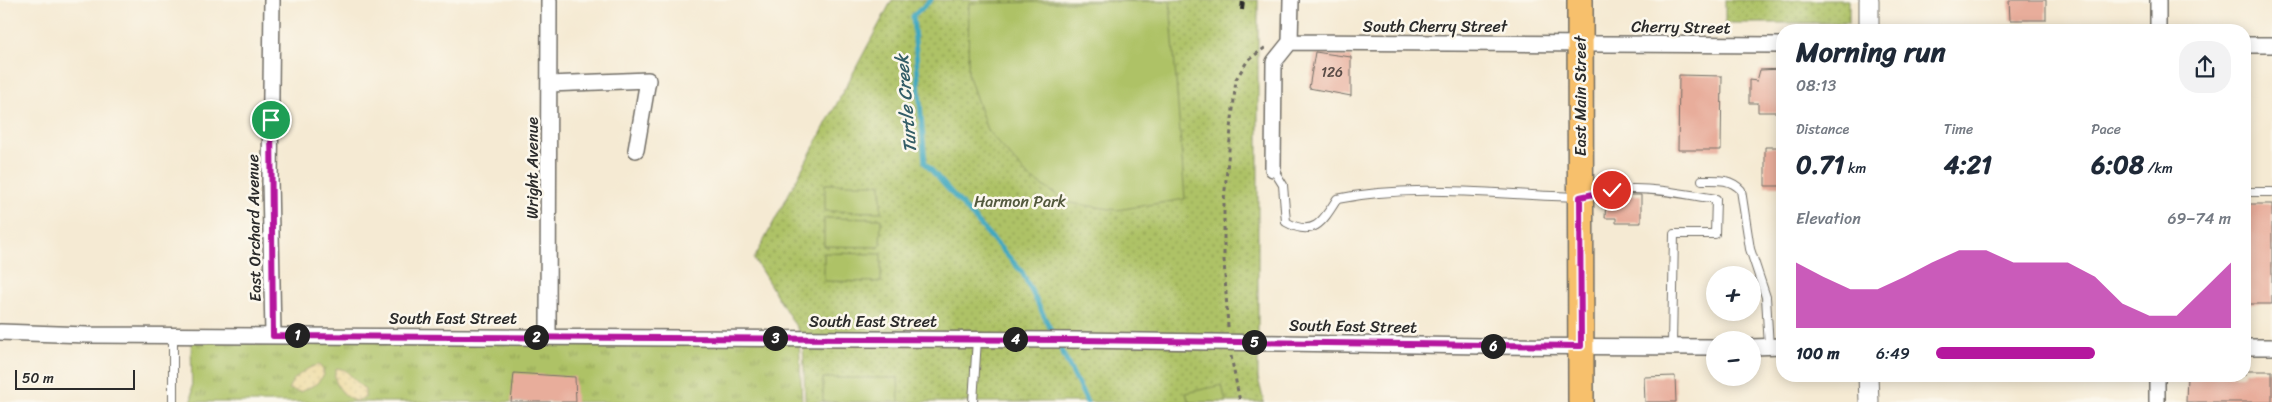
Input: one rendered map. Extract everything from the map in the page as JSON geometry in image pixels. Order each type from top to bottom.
[{"type":"main road","name":"East Main Street","points":[[1580,0],[1581,402]]},
{"type":"street","name":"East Orchard Avenue","points":[[272,0],[270,180],[273,336]]},
{"type":"street","name":"Wright Avenue","points":[[548,337],[549,0]]},
{"type":"street","points":[[1273,169],[1274,62],[1290,42],[1291,0]]},
{"type":"street","points":[[1869,0],[1869,24]]},
{"type":"street","points":[[2158,0],[2158,24]]},
{"type":"street","name":"South Cherry Street","points":[[1290,42],[1580,43]]},
{"type":"street","name":"Cherry Street","points":[[1580,43],[1776,46]]},
{"type":"street","points":[[2251,45],[2272,45]]},
{"type":"street","points":[[549,84],[648,80],[636,150]]},
{"type":"street","name":"South East Street","points":[[0,332],[273,336],[976,339],[1706,346]]},
{"type":"street","points":[[1761,347],[1776,346]]},
{"type":"street","points":[[2251,347],[2272,347]]},
{"type":"street","points":[[1868,382],[1868,402]]},
{"type":"street","points":[[2157,382],[2157,402]]},
{"type":"lane","points":[[1273,169],[1283,184],[1286,222],[1298,229],[1314,227],[1326,217],[1337,199],[1369,192],[1457,191],[1580,197],[1601,192],[1629,189],[1716,199],[1715,234],[1674,234],[1672,346]]},
{"type":"lane","points":[[1702,180],[1726,180],[1734,183],[1740,190],[1750,249],[1766,298],[1776,346]]},
{"type":"lane","points":[[2251,192],[2272,192]]},
{"type":"lane","points":[[173,334],[173,402]]},
{"type":"lane","points":[[973,402],[976,339]]},
{"type":"path","points":[[1236,79],[1224,200],[1224,260],[1230,342],[1240,402]]},
{"type":"green space","name":"Harmon Park","points":[[892,0],[1258,0],[1258,378],[1264,402],[805,402],[803,338],[754,259]]},
{"type":"green space","points":[[1725,0],[1849,0],[1849,23],[1725,23]]},
{"type":"green space","points":[[1170,1],[1185,199],[1117,210],[1070,203],[1030,178],[987,130],[968,74],[969,3]]},
{"type":"green space","points":[[825,184],[881,184],[881,212],[825,211]]},
{"type":"green space","points":[[824,218],[881,219],[880,247],[824,246]]},
{"type":"green space","points":[[824,253],[881,254],[881,282],[824,281]]},
{"type":"green space","points":[[191,335],[799,338],[802,402],[192,402]]},
{"type":"green space","points":[[823,378],[898,378],[899,402],[823,402]]},
{"type":"green space","points":[[1222,385],[1226,402],[1189,402],[1186,393]]},
{"type":"sand","points":[[319,365],[324,375],[316,384],[300,392],[289,389],[292,381],[311,367]]},
{"type":"sand","points":[[337,368],[345,370],[365,390],[365,398],[355,401],[342,392],[336,383],[335,373]]},
{"type":"building","points":[[2009,0],[2046,0],[2046,20],[2010,20]]},
{"type":"building","points":[[1315,52],[1351,57],[1351,96],[1309,88]]},
{"type":"building","points":[[1776,69],[1776,112],[1758,112],[1758,103],[1749,103],[1749,80],[1757,81],[1760,70]]},
{"type":"building","points":[[1679,75],[1722,76],[1721,150],[1678,150]]},
{"type":"building","points":[[1765,147],[1776,147],[1776,186],[1765,186]]},
{"type":"building","points":[[1622,195],[1641,195],[1641,223],[1616,223],[1616,218],[1605,218],[1606,198],[1622,197]]},
{"type":"building","points":[[2251,204],[2272,204],[2272,304],[2251,304]]},
{"type":"building","points":[[2251,371],[2272,371],[2272,402],[2186,402],[2187,382],[2251,382]]},
{"type":"building","points":[[514,373],[575,377],[576,402],[511,402]]},
{"type":"building","points":[[1675,376],[1676,402],[1645,402],[1644,377]]},
{"type":"waterway","name":"Turtle Creek","points":[[931,0],[913,16],[925,163],[1022,272],[1087,402]]},
{"type":"railway","points":[[1242,10],[1243,0]]},
{"type":"route","points":[[271,120],[270,180],[273,336],[410,335],[1077,340],[1581,346],[1580,197],[1612,190]]}]
